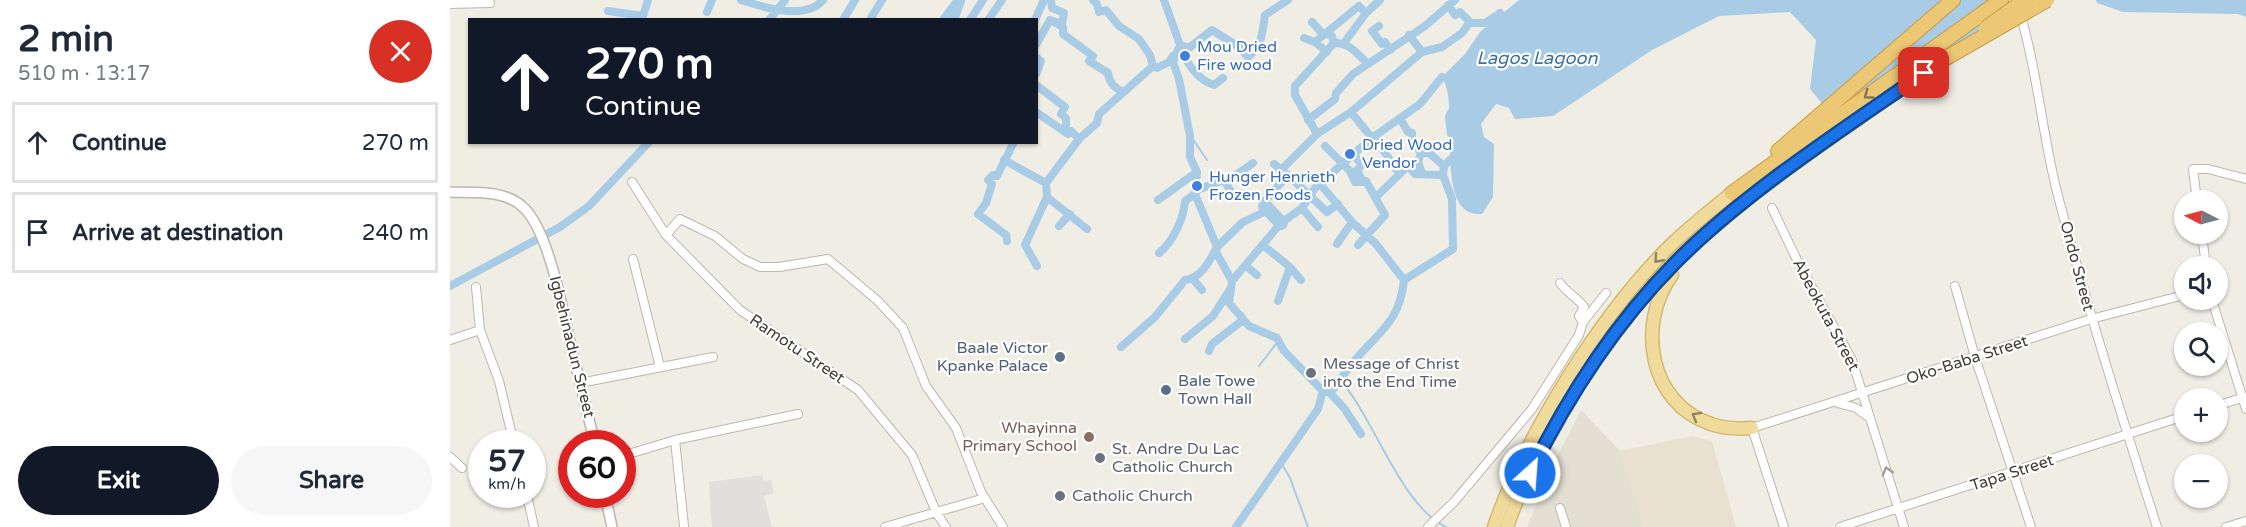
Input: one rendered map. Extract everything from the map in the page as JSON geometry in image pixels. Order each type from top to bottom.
[{"type":"highway","points":[[1732,193],[1828,106],[1953,0]]},
{"type":"highway","points":[[1732,193],[2001,0]]},
{"type":"highway","points":[[1941,61],[2025,0]]},
{"type":"highway","points":[[1941,61],[2047,0]]},
{"type":"main road","points":[[1501,524],[1578,387],[1651,289],[1712,230],[1838,133],[1941,61]]},
{"type":"main road","points":[[1501,524],[1548,414],[1587,352],[1649,270],[1700,219],[1732,193]]},
{"type":"main road","points":[[1694,245],[1668,281],[1657,301],[1651,331],[1654,361],[1665,388],[1687,411],[1720,427],[1752,428]]},
{"type":"street","name":"Ondo Street","points":[[2017,0],[2031,52],[2048,154],[2091,319],[2157,527]]},
{"type":"street","points":[[450,4],[490,3]]},
{"type":"street","points":[[2196,190],[2193,169],[2208,169],[2246,179]]},
{"type":"street","name":"Ramotu Street","points":[[632,182],[666,235],[740,310],[858,390],[912,455],[937,514],[946,527]]},
{"type":"street","name":"Igbehinadun Street","points":[[450,192],[495,194],[507,197],[526,209],[547,251],[592,430]]},
{"type":"street","name":"Abeokuta Street","points":[[1772,208],[1799,264],[1852,360],[1904,527]]},
{"type":"street","points":[[666,235],[680,219],[715,236],[743,260],[760,267],[779,267],[828,259],[878,301],[903,328],[926,386],[956,428],[984,498],[1003,527]]},
{"type":"street","points":[[633,259],[660,366]]},
{"type":"street","points":[[1560,283],[1569,295],[1582,303],[1584,307],[1579,316],[1583,322]]},
{"type":"street","points":[[1955,286],[1975,357],[2031,527]]},
{"type":"street","points":[[476,287],[480,330],[498,381],[510,430]]},
{"type":"street","points":[[1429,525],[1459,496],[1532,409],[1579,335],[1583,322],[1606,292]]},
{"type":"street","name":"Oko-Baba Street","points":[[1752,428],[2091,319],[2174,298]]},
{"type":"street","points":[[2215,310],[2246,409]]},
{"type":"street","points":[[450,340],[480,330]]},
{"type":"street","points":[[580,383],[713,357]]},
{"type":"street","points":[[2228,403],[2244,398]]},
{"type":"street","points":[[1836,402],[1856,408],[1871,419]]},
{"type":"street","points":[[636,452],[675,441],[798,414]]},
{"type":"street","name":"Tapa Street","points":[[1840,527],[2014,473],[2174,419]]},
{"type":"street","points":[[1752,428],[1784,527]]},
{"type":"street","points":[[675,441],[684,526]]},
{"type":"street","points":[[450,457],[462,468]]},
{"type":"street","points":[[885,527],[937,514],[984,498]]},
{"type":"street","points":[[530,508],[534,527]]},
{"type":"street","points":[[608,508],[612,527]]},
{"type":"street","points":[[1560,508],[1566,527]]},
{"type":"street","points":[[2226,527],[2246,521]]},
{"type":"shaded area","points":[[1581,410],[1620,451],[1645,527],[1527,527],[1555,461]]},
{"type":"shaded area","points":[[1692,436],[1712,441],[1736,527],[1645,527],[1620,451]]},
{"type":"shaded area","points":[[762,475],[764,481],[771,480],[774,493],[764,496],[772,527],[712,527],[709,482]]},
{"type":"water","name":"Lagos Lagoon","points":[[1519,0],[2001,0],[2019,7],[1948,65],[1845,131],[1810,89],[1816,40],[1790,12],[1719,16],[1652,50],[1553,116],[1515,119],[1509,108],[1496,104],[1481,124],[1484,137],[1494,144],[1493,197],[1482,214],[1466,210],[1457,198],[1452,180],[1450,158],[1450,112],[1442,77],[1465,54],[1480,32]]},
{"type":"water","points":[[2096,0],[2246,0],[2246,17],[2238,14],[2123,12],[2097,3]]},
{"type":"waterway","points":[[608,11],[643,16],[648,0]]},
{"type":"waterway","points":[[707,12],[712,0]]},
{"type":"waterway","points":[[741,0],[772,9],[795,11],[806,10],[823,0]]},
{"type":"waterway","points":[[771,18],[785,0]]},
{"type":"waterway","points":[[844,18],[855,0]]},
{"type":"waterway","points":[[871,18],[882,0]]},
{"type":"waterway","points":[[944,18],[958,0]]},
{"type":"waterway","points":[[971,18],[983,0]]},
{"type":"waterway","points":[[989,18],[1002,0]]},
{"type":"waterway","points":[[1036,18],[1044,0]]},
{"type":"waterway","points":[[1038,41],[1050,20],[1062,24],[1064,13],[1052,8],[1051,0]]},
{"type":"waterway","points":[[1093,0],[1099,12],[1106,10],[1119,26],[1139,39],[1150,55],[1153,66]]},
{"type":"waterway","points":[[1164,0],[1180,45],[1173,62],[1179,79],[1190,136],[1190,157],[1197,172],[1195,194],[1217,247],[1216,252],[1232,281],[1229,303],[1249,326],[1277,338],[1284,351],[1323,391]]},
{"type":"waterway","points":[[1180,45],[1189,48],[1212,30],[1239,47],[1248,57],[1259,43],[1265,15],[1288,0]]},
{"type":"waterway","points":[[1344,43],[1366,13],[1380,0]]},
{"type":"waterway","points":[[1308,120],[1335,99],[1336,93],[1353,74],[1425,26],[1455,0]]},
{"type":"waterway","points":[[955,18],[961,1]]},
{"type":"waterway","points":[[1448,5],[1455,15],[1460,12],[1471,23]]},
{"type":"waterway","points":[[1315,42],[1359,6],[1366,13]]},
{"type":"waterway","points":[[1280,171],[1317,134],[1351,112],[1422,52],[1442,47],[1462,33],[1469,23],[1485,23],[1500,13]]},
{"type":"waterway","points":[[1050,20],[1063,27],[1063,34],[1093,56],[1089,61],[1108,73],[1113,85],[1124,92]]},
{"type":"waterway","points":[[1312,22],[1321,32],[1332,36],[1334,43],[1349,47],[1368,64]]},
{"type":"waterway","points":[[1379,26],[1372,31],[1382,44],[1385,42],[1390,50]]},
{"type":"waterway","points":[[1409,35],[1422,52]]},
{"type":"waterway","points":[[1304,38],[1315,42],[1327,52]]},
{"type":"waterway","points":[[1317,134],[1295,95],[1295,86],[1334,43]]},
{"type":"waterway","points":[[1180,45],[1188,63],[1202,79],[1214,85],[1223,78]]},
{"type":"waterway","points":[[1004,160],[1046,183],[1079,139],[1097,123],[1099,114],[1153,66],[1157,68],[1169,62],[1173,56]]},
{"type":"waterway","points":[[1038,59],[1041,61],[1038,69]]},
{"type":"waterway","points":[[1232,281],[1281,223],[1302,208],[1315,188],[1372,138],[1420,104],[1442,77]]},
{"type":"waterway","points":[[1038,87],[1065,107],[1061,114],[1066,118],[1066,131],[1071,131],[1079,139]]},
{"type":"waterway","points":[[1453,109],[1449,117],[1451,134],[1455,135]]},
{"type":"waterway","points":[[1351,112],[1372,138]]},
{"type":"waterway","points":[[1038,113],[1068,134]]},
{"type":"waterway","points":[[1401,120],[1408,132],[1412,133],[1412,139],[1421,153],[1429,153],[1444,166]]},
{"type":"waterway","points":[[1190,135],[1207,160]]},
{"type":"waterway","points":[[1374,137],[1399,173]]},
{"type":"waterway","points":[[450,286],[560,227],[589,206],[647,144]]},
{"type":"waterway","points":[[1007,241],[1006,235],[978,214],[986,203],[992,184],[988,180],[993,175],[997,176],[1013,144]]},
{"type":"waterway","points":[[1325,146],[1350,171],[1355,182],[1366,181],[1385,215],[1358,245]]},
{"type":"waterway","points":[[1421,153],[1418,162],[1422,173]]},
{"type":"waterway","points":[[1354,155],[1362,165],[1357,170],[1363,182]]},
{"type":"waterway","points":[[1236,527],[1318,409],[1323,391],[1330,393],[1352,363],[1388,324],[1398,306],[1404,280],[1453,249],[1452,199],[1443,175],[1444,166],[1451,159],[1459,157]]},
{"type":"waterway","points":[[1195,191],[1236,175],[1253,163]]},
{"type":"waterway","points":[[1217,247],[1243,222],[1262,213],[1265,201],[1288,175],[1274,164]]},
{"type":"waterway","points":[[1376,197],[1408,166],[1415,174],[1443,175]]},
{"type":"waterway","points":[[1158,200],[1197,172]]},
{"type":"waterway","points":[[1288,175],[1327,212],[1338,204]]},
{"type":"waterway","points":[[1224,180],[1230,190]]},
{"type":"waterway","points":[[1037,266],[1025,245],[1047,197],[1046,183]]},
{"type":"waterway","points":[[1321,185],[1352,222],[1376,244],[1404,280]]},
{"type":"waterway","points":[[1159,253],[1169,243],[1177,229],[1185,201],[1195,194]]},
{"type":"waterway","points":[[1047,197],[1087,229]]},
{"type":"waterway","points":[[1265,206],[1281,223]]},
{"type":"waterway","points":[[1302,208],[1318,227]]},
{"type":"waterway","points":[[1059,226],[1070,214]]},
{"type":"waterway","points":[[1337,244],[1352,222]]},
{"type":"waterway","points":[[1264,246],[1290,267],[1278,301]]},
{"type":"waterway","points":[[1121,347],[1155,317],[1185,280],[1200,273],[1216,249]]},
{"type":"waterway","points":[[1246,266],[1257,275]]},
{"type":"waterway","points":[[1290,267],[1301,280]]},
{"type":"waterway","points":[[1193,279],[1202,290]]},
{"type":"waterway","points":[[1185,339],[1213,316],[1229,291]]},
{"type":"waterway","points":[[1209,351],[1212,344],[1243,320],[1241,316]]},
{"type":"waterway","points":[[1259,366],[1279,340]]},
{"type":"waterway","points":[[1341,381],[1415,501],[1430,516],[1446,527]]},
{"type":"waterway","points":[[1330,393],[1344,408],[1361,434]]},
{"type":"waterway","points":[[1280,461],[1290,478],[1308,527]]},
{"type":"place","name":"Mou Dried Fire wood","points":[[1185,56]]},
{"type":"place","name":"Dried Wood Vendor","points":[[1350,154]]},
{"type":"place","name":"Hunger Henrieth Frozen Foods","points":[[1197,186]]},
{"type":"place","name":"Baale Victor Kpanke Palace","points":[[1060,357]]},
{"type":"place","name":"Message of Christ into the End Time","points":[[1311,373]]},
{"type":"place","name":"Bale Towe Town Hall","points":[[1166,390]]},
{"type":"place","name":"Whayinna Primary School","points":[[1089,437]]},
{"type":"place","name":"St. Andre Du Lac Catholic Church","points":[[1100,458]]},
{"type":"place","name":"Catholic Church","points":[[1060,496]]},
{"type":"route","points":[[1530,473],[1578,387],[1631,314],[1674,264],[1712,230],[1772,183],[1838,133],[1924,73]]}]
